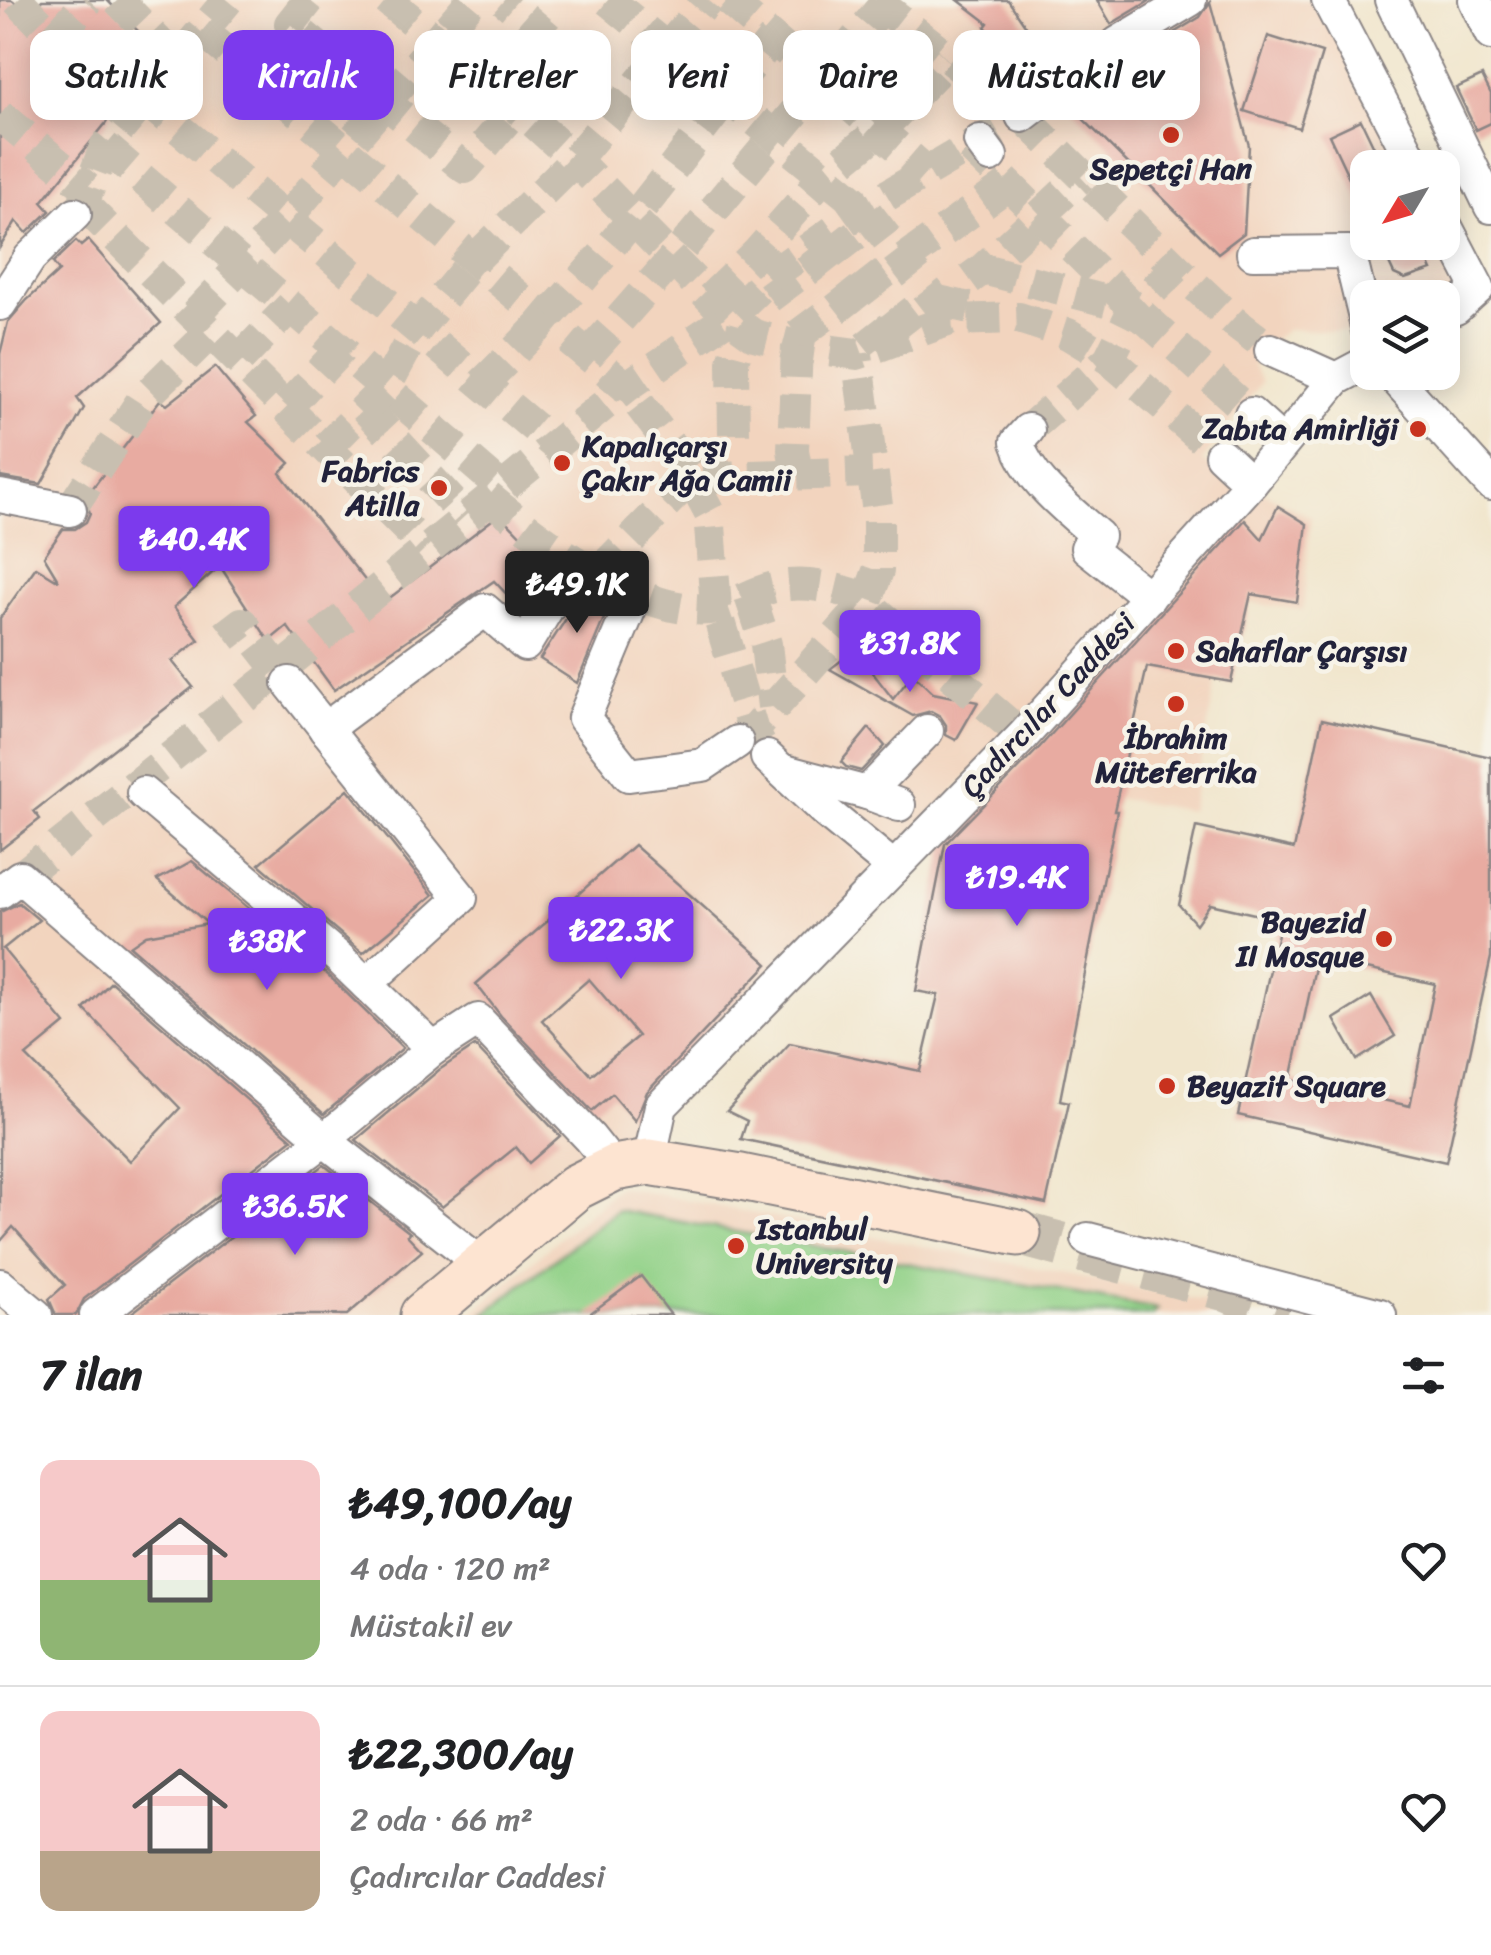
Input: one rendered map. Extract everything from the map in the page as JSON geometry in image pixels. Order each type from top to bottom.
[{"type":"main road","points":[[423,1315],[576,1187],[631,1165],[741,1178],[1018,1233]]},
{"type":"street","points":[[1140,30],[1190,0]]},
{"type":"street","points":[[1328,0],[1407,150]]},
{"type":"street","points":[[1390,0],[1491,207]]},
{"type":"street","points":[[1475,0],[1491,34]]},
{"type":"street","points":[[3,294],[30,258],[75,214]]},
{"type":"street","points":[[1253,253],[1349,252],[1356,280]]},
{"type":"street","points":[[1460,254],[1478,288],[1460,304]]},
{"type":"street","points":[[1460,319],[1491,302]]},
{"type":"street","points":[[1270,350],[1336,379],[1350,372]]},
{"type":"street","name":"Çadırcılar Caddesi","points":[[631,1165],[661,1106],[1023,736],[1250,482],[1336,379]]},
{"type":"street","points":[[1406,390],[1491,484]]},
{"type":"street","points":[[1252,414],[1283,443]]},
{"type":"street","points":[[1028,430],[1017,442],[1021,454],[1057,501],[1098,536],[1087,548],[1149,596]]},
{"type":"street","points":[[1221,456],[1250,482]]},
{"type":"street","points":[[0,496],[70,510]]},
{"type":"street","points":[[325,728],[485,610],[525,645],[567,576]]},
{"type":"street","points":[[630,608],[584,718],[629,775],[703,765],[737,742]]},
{"type":"street","points":[[289,682],[461,898],[366,984]]},
{"type":"street","points":[[867,793],[928,732]]},
{"type":"street","points":[[894,868],[774,763],[899,806]]},
{"type":"street","points":[[143,793],[366,984],[434,1050]]},
{"type":"street","points":[[10,884],[483,1266]]},
{"type":"street","points":[[96,1315],[434,1050],[478,1020],[590,1138],[631,1165]]},
{"type":"street","points":[[1088,1240],[1380,1315]]},
{"type":"street","points":[[0,1285],[36,1315]]},
{"type":"shaded area","points":[[0,0],[1328,0],[1407,150],[1350,150],[1350,260],[1456,260],[1478,288],[1460,293],[1460,280],[1350,280],[1350,331],[1288,329],[1265,346],[1252,365],[1262,382],[1202,461],[1311,517],[1303,610],[1232,600],[1191,811],[970,773],[636,1133],[556,1184],[396,1315],[0,1315]]},
{"type":"shaded area","name":"Istanbul University","points":[[619,1187],[1225,1305],[1238,1315],[470,1315]]},
{"type":"green space","name":"Istanbul University","points":[[617,1210],[1158,1309],[1152,1315],[483,1315]]},
{"type":"building","points":[[0,0],[12,0],[29,13],[42,0],[107,0],[137,30],[30,30],[30,120],[107,120],[42,202],[50,211],[27,233],[16,221],[0,247]]},
{"type":"building","points":[[958,0],[1008,0],[1028,30],[988,30],[988,23]]},
{"type":"building","points":[[1097,0],[1151,0],[1111,24]]},
{"type":"building","points":[[1210,2],[1249,146],[1244,233],[1218,253],[1084,120],[1200,120],[1200,30],[1179,30],[1200,17]]},
{"type":"building","points":[[1268,36],[1322,53],[1299,128],[1244,111]]},
{"type":"building","points":[[1482,76],[1491,94],[1491,123],[1476,130],[1456,88]]},
{"type":"building","points":[[1361,120],[1375,150],[1350,150],[1350,180],[1329,135]]},
{"type":"building","points":[[88,240],[161,323],[77,398],[84,408],[41,484],[0,477],[0,354],[8,322],[59,271],[53,263],[76,241],[81,246]]},
{"type":"building","points":[[1387,260],[1427,260],[1432,270],[1405,279],[1394,274]]},
{"type":"building","points":[[215,367],[256,416],[248,422],[290,463],[280,473],[383,603],[500,514],[550,566],[514,602],[494,581],[334,690],[287,626],[269,641],[220,566],[174,607],[199,640],[172,661],[193,687],[34,811],[40,819],[0,850],[0,618],[36,567],[59,581],[44,556],[63,529],[75,529],[86,522],[90,513],[85,498],[160,400],[167,405]]},
{"type":"building","points":[[1278,506],[1307,524],[1297,602],[1251,594],[1231,682],[1147,667],[1114,811],[1060,1100],[1069,1102],[1046,1204],[741,1139],[747,1121],[727,1111],[790,1043],[920,1071],[938,995],[916,991],[945,844],[1038,749],[1245,520],[1262,539]]},
{"type":"building","points":[[586,588],[610,604],[577,683],[540,659]]},
{"type":"building","points":[[855,650],[893,699],[913,674],[933,693],[978,702],[956,740],[946,735],[946,725],[940,716],[931,711],[913,716],[830,669]]},
{"type":"building","name":"Bayezid II Mosque","points":[[1322,719],[1491,757],[1491,957],[1446,1162],[1238,1115],[1281,920],[1210,904],[1196,924],[1179,905],[1196,827],[1294,849]],"holes":[[[1317,958],[1435,984],[1410,1106],[1291,1080]]]},
{"type":"building","points":[[869,728],[885,746],[861,771],[846,767],[841,762]]},
{"type":"building","points":[[348,789],[433,895],[363,953],[259,864]]},
{"type":"building","points":[[634,845],[768,964],[647,1092],[635,1121],[612,1094],[592,1111],[501,1016],[476,984]],"holes":[[[589,979],[638,1036],[591,1075],[542,1020]]]},
{"type":"building","points":[[192,861],[326,973],[403,1048],[324,1114],[130,946],[146,935],[208,924],[157,880]]},
{"type":"building","points":[[19,903],[39,920],[3,949],[65,1024],[26,1056],[130,1161],[180,1108],[84,1009],[111,982],[292,1139],[84,1299],[76,1315],[56,1315],[49,1299],[65,1285],[13,1227],[0,1242],[0,912]]},
{"type":"building","points":[[1371,996],[1395,1036],[1357,1060],[1334,1019]]},
{"type":"building","points":[[475,1046],[560,1136],[529,1163],[516,1147],[442,1207],[356,1140],[439,1070]]},
{"type":"building","points":[[324,1165],[410,1233],[407,1235],[422,1251],[347,1315],[129,1315]]},
{"type":"building","points":[[641,1276],[671,1315],[588,1315]]},
{"type":"tunnel","points":[[17,0],[47,30]]},
{"type":"tunnel","points":[[62,30],[89,0]]},
{"type":"tunnel","points":[[118,0],[147,30]]},
{"type":"tunnel","points":[[75,214],[83,204],[105,147],[228,0]]},
{"type":"tunnel","points":[[309,0],[290,24],[465,168],[565,52],[504,0]]},
{"type":"tunnel","points":[[387,0],[517,107],[575,160],[729,317],[754,335],[797,346],[857,354],[950,320],[1019,318],[1068,334],[1109,359],[1221,455]]},
{"type":"tunnel","points":[[195,315],[286,219],[472,0]]},
{"type":"tunnel","points":[[608,0],[864,209],[950,320]]},
{"type":"tunnel","points":[[327,447],[385,388],[417,329],[474,260],[575,160],[708,0]]},
{"type":"tunnel","points":[[728,0],[927,172]]},
{"type":"tunnel","points":[[875,0],[1022,116],[1176,268],[1271,350]]},
{"type":"tunnel","points":[[588,355],[883,6]]},
{"type":"tunnel","points":[[203,32],[626,387],[681,459],[709,512],[716,608],[753,731],[767,757]]},
{"type":"tunnel","points":[[482,384],[614,242],[773,39]]},
{"type":"tunnel","points":[[711,298],[757,253],[824,176],[879,131],[948,60]]},
{"type":"tunnel","points":[[0,115],[87,188]]},
{"type":"tunnel","points":[[169,120],[554,444]]},
{"type":"tunnel","points":[[20,877],[626,387],[729,317],[772,275],[864,209],[1015,120]]},
{"type":"tunnel","points":[[105,147],[501,487]]},
{"type":"tunnel","points":[[970,147],[1134,308],[1251,414]]},
{"type":"tunnel","points":[[950,320],[957,288],[983,269],[1081,177]]},
{"type":"tunnel","points":[[905,259],[1008,185]]},
{"type":"tunnel","points":[[83,204],[426,548]]},
{"type":"tunnel","points":[[833,232],[913,335]]},
{"type":"tunnel","points":[[809,249],[884,345]]},
{"type":"tunnel","points":[[1028,430],[1109,359],[1134,308],[1176,268]]},
{"type":"tunnel","points":[[983,269],[1130,307]]},
{"type":"tunnel","points":[[772,275],[828,350]]},
{"type":"tunnel","points":[[240,359],[291,306]]},
{"type":"tunnel","points":[[734,434],[733,362],[743,326]]},
{"type":"tunnel","points":[[70,510],[142,400],[212,331]]},
{"type":"tunnel","points":[[797,346],[793,450],[797,473]]},
{"type":"tunnel","points":[[287,407],[341,349]]},
{"type":"tunnel","points":[[739,741],[753,731],[866,603],[878,571],[878,513],[857,354]]},
{"type":"tunnel","points":[[365,408],[465,516]]},
{"type":"tunnel","points":[[598,573],[691,478],[872,472]]},
{"type":"tunnel","points":[[488,497],[595,574],[659,602],[689,609],[717,608],[785,585],[827,587],[857,595],[1023,736]]},
{"type":"tunnel","points":[[750,596],[766,644],[773,707]]},
{"type":"tunnel","points":[[225,636],[242,623],[289,683]]},
{"type":"tunnel","points":[[1018,1233],[1226,1289],[1287,1315]]},
{"type":"place","name":"Sepetçi Han","points":[[1171,135]]},
{"type":"place","name":"Zabıta Amirliği","points":[[1418,429]]},
{"type":"place","name":"Kapalıçarşı Çakır Ağa Camii","points":[[562,463]]},
{"type":"place","name":"Fabrics Atilla","points":[[439,488]]},
{"type":"place","name":"Sahaflar Çarşısı","points":[[1176,651]]},
{"type":"place","name":"İbrahim Müteferrika","points":[[1176,704]]},
{"type":"place","name":"Bayezid II Mosque","points":[[1384,939]]},
{"type":"place","name":"Beyazit Square","points":[[1167,1086]]},
{"type":"place","name":"Istanbul University","points":[[736,1246]]}]
